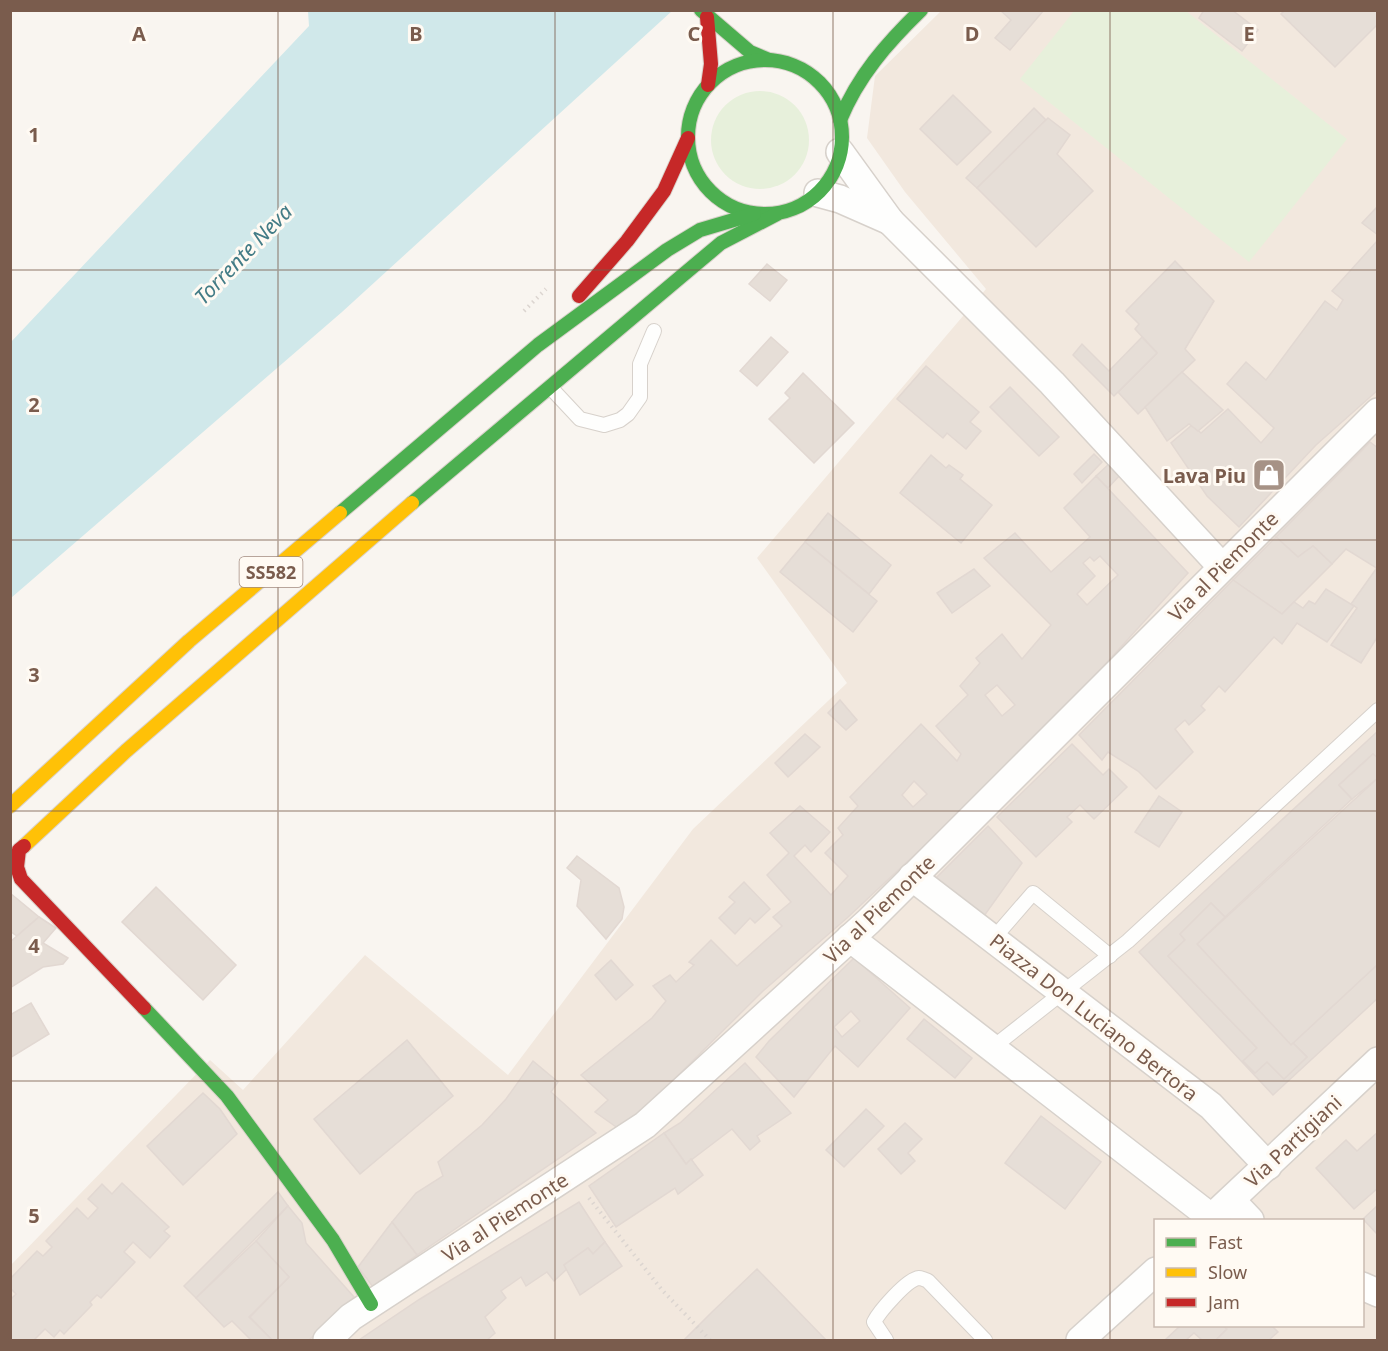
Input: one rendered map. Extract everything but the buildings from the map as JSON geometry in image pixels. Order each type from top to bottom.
[{"type":"main road","points":[[371,1304],[333,1240],[227,1096],[21,879],[17,857],[27,840],[126,751],[549,387],[721,243],[777,214],[799,207],[818,193],[833,174],[840,152],[840,120],[858,79],[881,48],[921,10]]},
{"type":"main road","points":[[704,14],[750,52],[807,72],[824,87],[840,120]]},
{"type":"main road","points":[[704,14],[711,64],[708,85]]},
{"type":"main road","points":[[860,56],[881,48]]},
{"type":"main road","points":[[769,60],[736,66],[720,74],[708,85],[694,106],[688,138],[691,160],[704,186],[720,201],[753,214],[777,214]]},
{"type":"main road","points":[[807,72],[828,67]]},
{"type":"main road","name":"SS582","points":[[538,345],[627,241],[664,191],[688,138]]},
{"type":"main road","name":"SS582","points":[[10,806],[189,641],[538,345],[667,250],[700,230],[753,214]]},
{"type":"street","points":[[840,152],[890,221],[1052,383],[1222,567]]},
{"type":"street","points":[[818,193],[867,210],[890,221]]},
{"type":"street","name":"Via al Piemonte","points":[[327,1341],[351,1317],[645,1125],[850,938],[912,878],[1377,412]]},
{"type":"street","name":"Piazza Don Luciano Bertora","points":[[912,878],[1211,1106],[1268,1166]]},
{"type":"street","points":[[850,938],[992,1048],[1218,1213],[1242,1219]]},
{"type":"street","name":"Via Partigiani","points":[[1218,1213],[1377,1061]]},
{"type":"street","points":[[1080,1341],[1154,1271]]},
{"type":"lane","points":[[549,387],[572,413],[589,423],[604,425],[620,420],[628,414],[640,397],[640,364],[654,331]]},
{"type":"lane","points":[[992,1048],[1110,956],[1377,710]]},
{"type":"lane","points":[[993,939],[1033,893],[1110,956]]},
{"type":"lane","points":[[886,1341],[874,1322],[879,1311],[912,1281],[920,1278],[928,1281],[985,1341]]},
{"type":"path","points":[[570,1174],[662,1290],[710,1341]]},
{"type":"shaded area","points":[[941,11],[1377,11],[1377,1340],[11,1340],[10,1266],[210,1060],[243,1090],[365,955],[508,1075],[693,829],[847,683],[757,558],[986,289],[905,192],[867,138],[875,76]]},
{"type":"green space","points":[[1074,11],[1186,11],[1347,139],[1249,262],[1020,79]]},
{"type":"green space","points":[[760,91],[779,95],[795,105],[805,121],[809,140],[805,159],[795,175],[779,185],[760,189],[741,185],[725,175],[715,159],[711,140],[715,121],[725,105],[741,95]]},
{"type":"water","name":"Torrente Neva","points":[[308,11],[672,11],[342,312],[11,598],[11,342],[309,26]]},
{"type":"traffic: fast","points":[[701,10],[750,52],[769,60]]},
{"type":"traffic: fast","points":[[840,120],[855,89],[874,61],[921,10]]},
{"type":"traffic: fast","points":[[765,60],[780,61],[795,66],[820,82],[836,107],[841,122],[842,137],[841,152],[836,167],[820,192],[795,208],[780,213],[765,214],[750,213],[735,208],[710,192],[694,167],[689,152],[688,137],[689,122],[694,107],[710,82],[735,66],[750,61],[765,60]]},
{"type":"traffic: fast","points":[[340,513],[538,345],[667,250],[700,230],[754,214]]},
{"type":"traffic: fast","points":[[412,503],[721,243],[777,214]]},
{"type":"traffic: fast","points":[[144,1008],[227,1096],[333,1240],[371,1304]]},
{"type":"traffic: slow","points":[[24,846],[126,751],[412,503]]},
{"type":"traffic: slow","points":[[10,806],[189,641],[340,513]]},
{"type":"traffic: jam","points":[[707,17],[711,64],[708,85]]},
{"type":"traffic: jam","points":[[579,296],[627,241],[664,191],[688,138]]},
{"type":"traffic: jam","points":[[24,846],[19,850],[17,867],[21,879],[144,1008]]},
{"type":"place","name":"Lava Piu","points":[[1269,475]]}]
